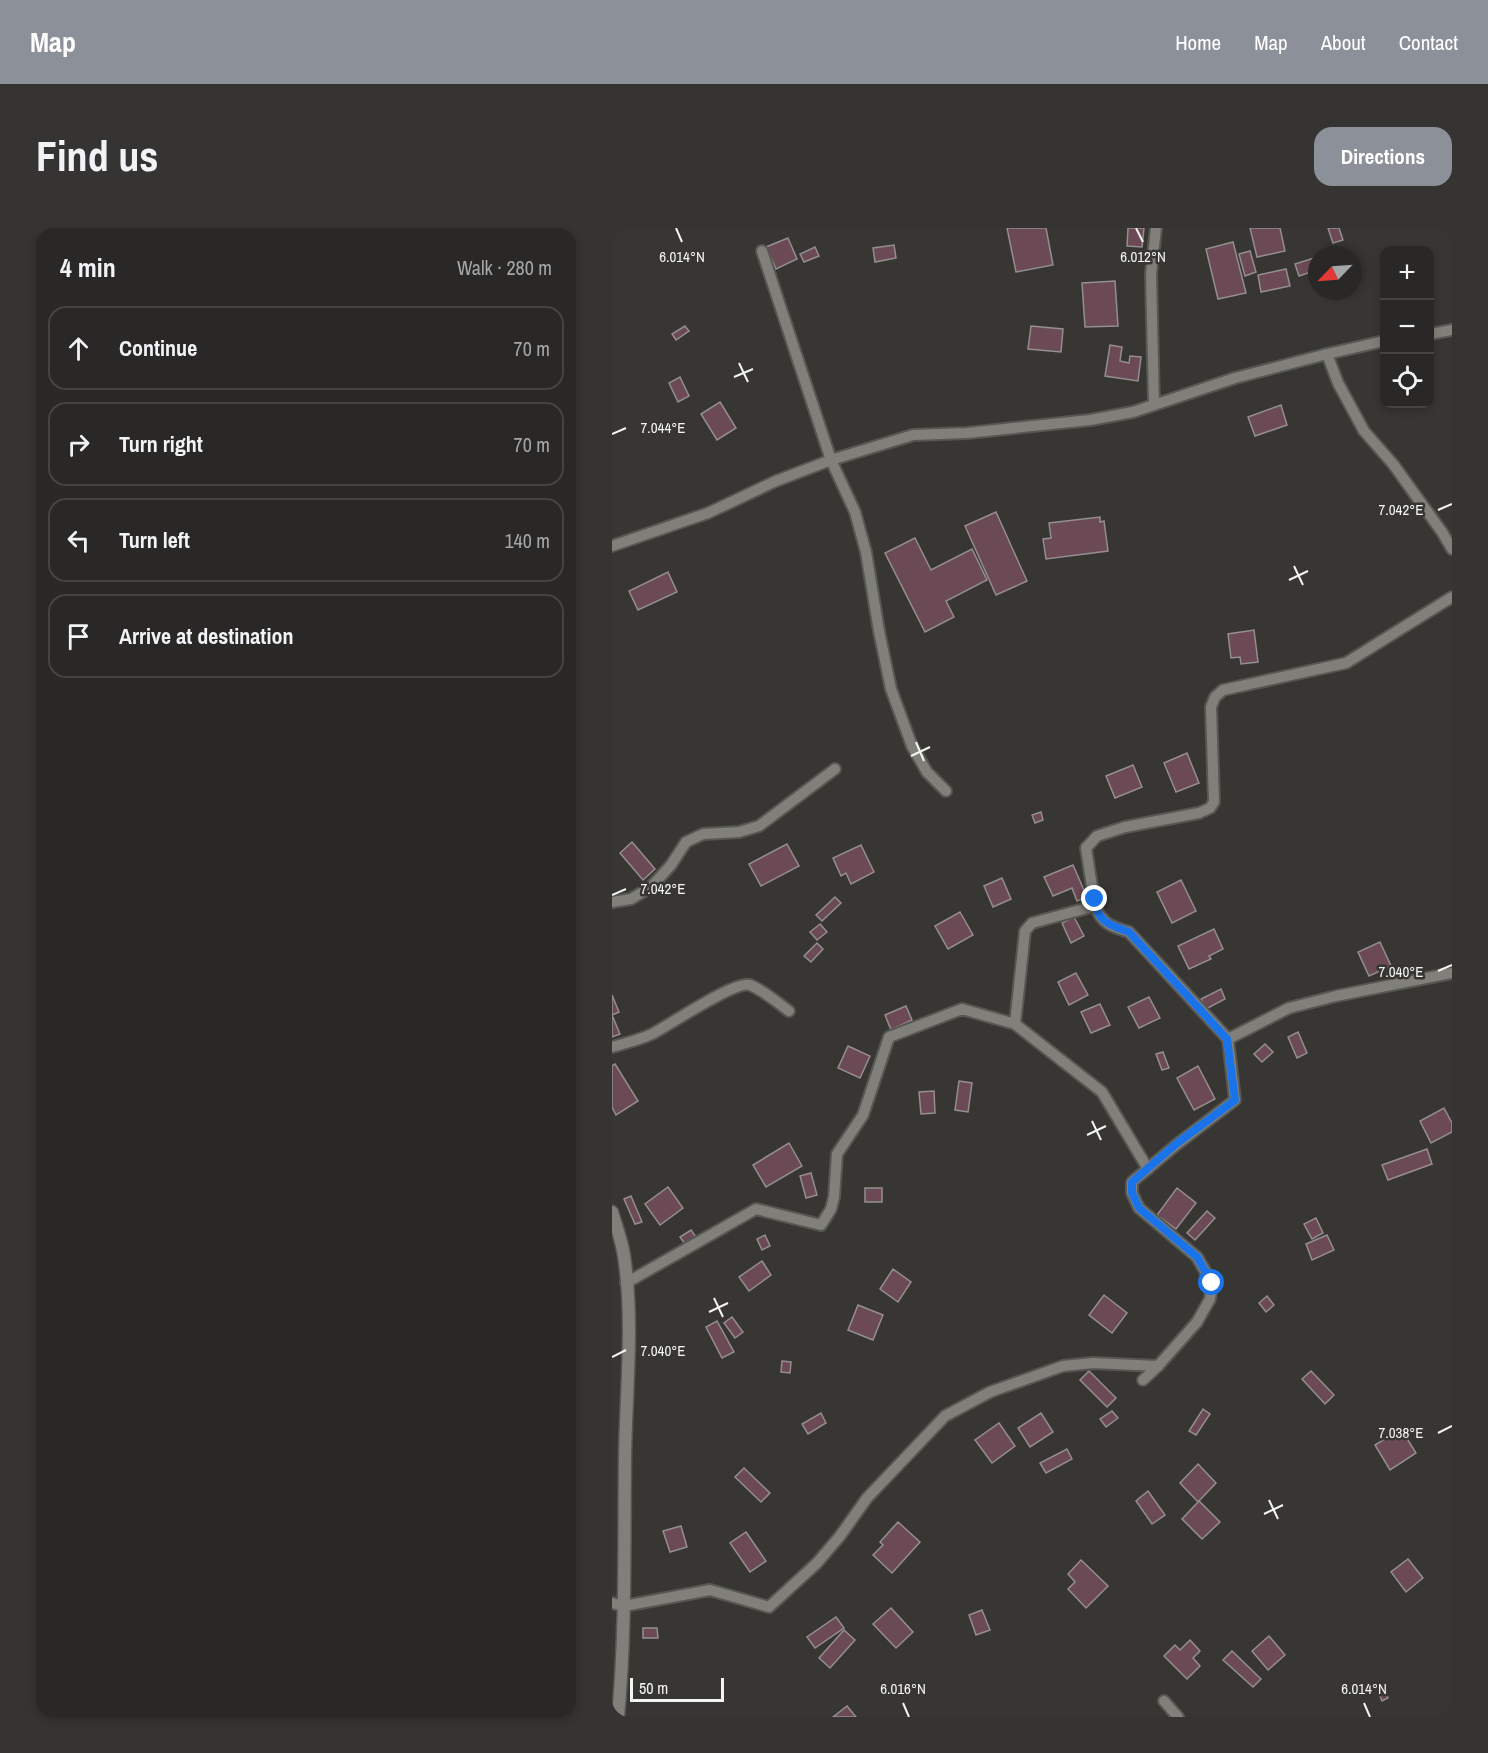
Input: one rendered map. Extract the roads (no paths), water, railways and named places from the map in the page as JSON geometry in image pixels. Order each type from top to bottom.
[{"type":"street","points":[[1154,405],[1150,274],[1156,228]]},
{"type":"street","points":[[762,251],[831,460],[855,512],[866,552],[891,689],[912,746],[927,772],[946,791]]},
{"type":"street","points":[[1434,333],[1452,330]]},
{"type":"street","points":[[612,546],[708,513],[776,481],[831,460],[913,435],[967,434],[1090,420],[1133,412],[1235,378],[1380,342]]},
{"type":"street","points":[[1327,354],[1338,383],[1364,431],[1393,464],[1452,549]]},
{"type":"street","points":[[1143,1380],[1197,1322],[1210,1299],[1212,1283],[1197,1257],[1139,1208],[1132,1193],[1132,1182],[1176,1144],[1235,1100],[1227,1039],[1129,932],[1110,926],[1098,912],[1095,906],[1086,848],[1097,836],[1125,827],[1198,813],[1210,808],[1214,802],[1211,707],[1215,697],[1223,690],[1346,663],[1452,597]]},
{"type":"street","points":[[612,902],[631,899],[651,887],[671,865],[686,843],[703,834],[739,832],[759,826],[835,769]]},
{"type":"street","points":[[1015,1024],[1025,932],[1032,923],[1095,906]]},
{"type":"street","points":[[1227,1039],[1289,1008],[1336,996],[1452,973]]},
{"type":"street","points":[[612,1047],[651,1034],[741,985],[749,985],[789,1011]]},
{"type":"street","points":[[626,1284],[756,1209],[821,1225],[831,1209],[834,1197],[837,1154],[863,1115],[889,1037],[962,1009],[1015,1024],[1102,1092],[1148,1169]]},
{"type":"street","points":[[612,1212],[615,1230],[624,1255],[628,1314],[618,1604],[621,1678],[618,1717]]},
{"type":"street","points":[[618,1604],[710,1590],[769,1607],[817,1563],[867,1498],[945,1416],[990,1392],[1063,1366],[1093,1363],[1158,1366]]},
{"type":"street","points":[[1164,1701],[1178,1717]]}]
